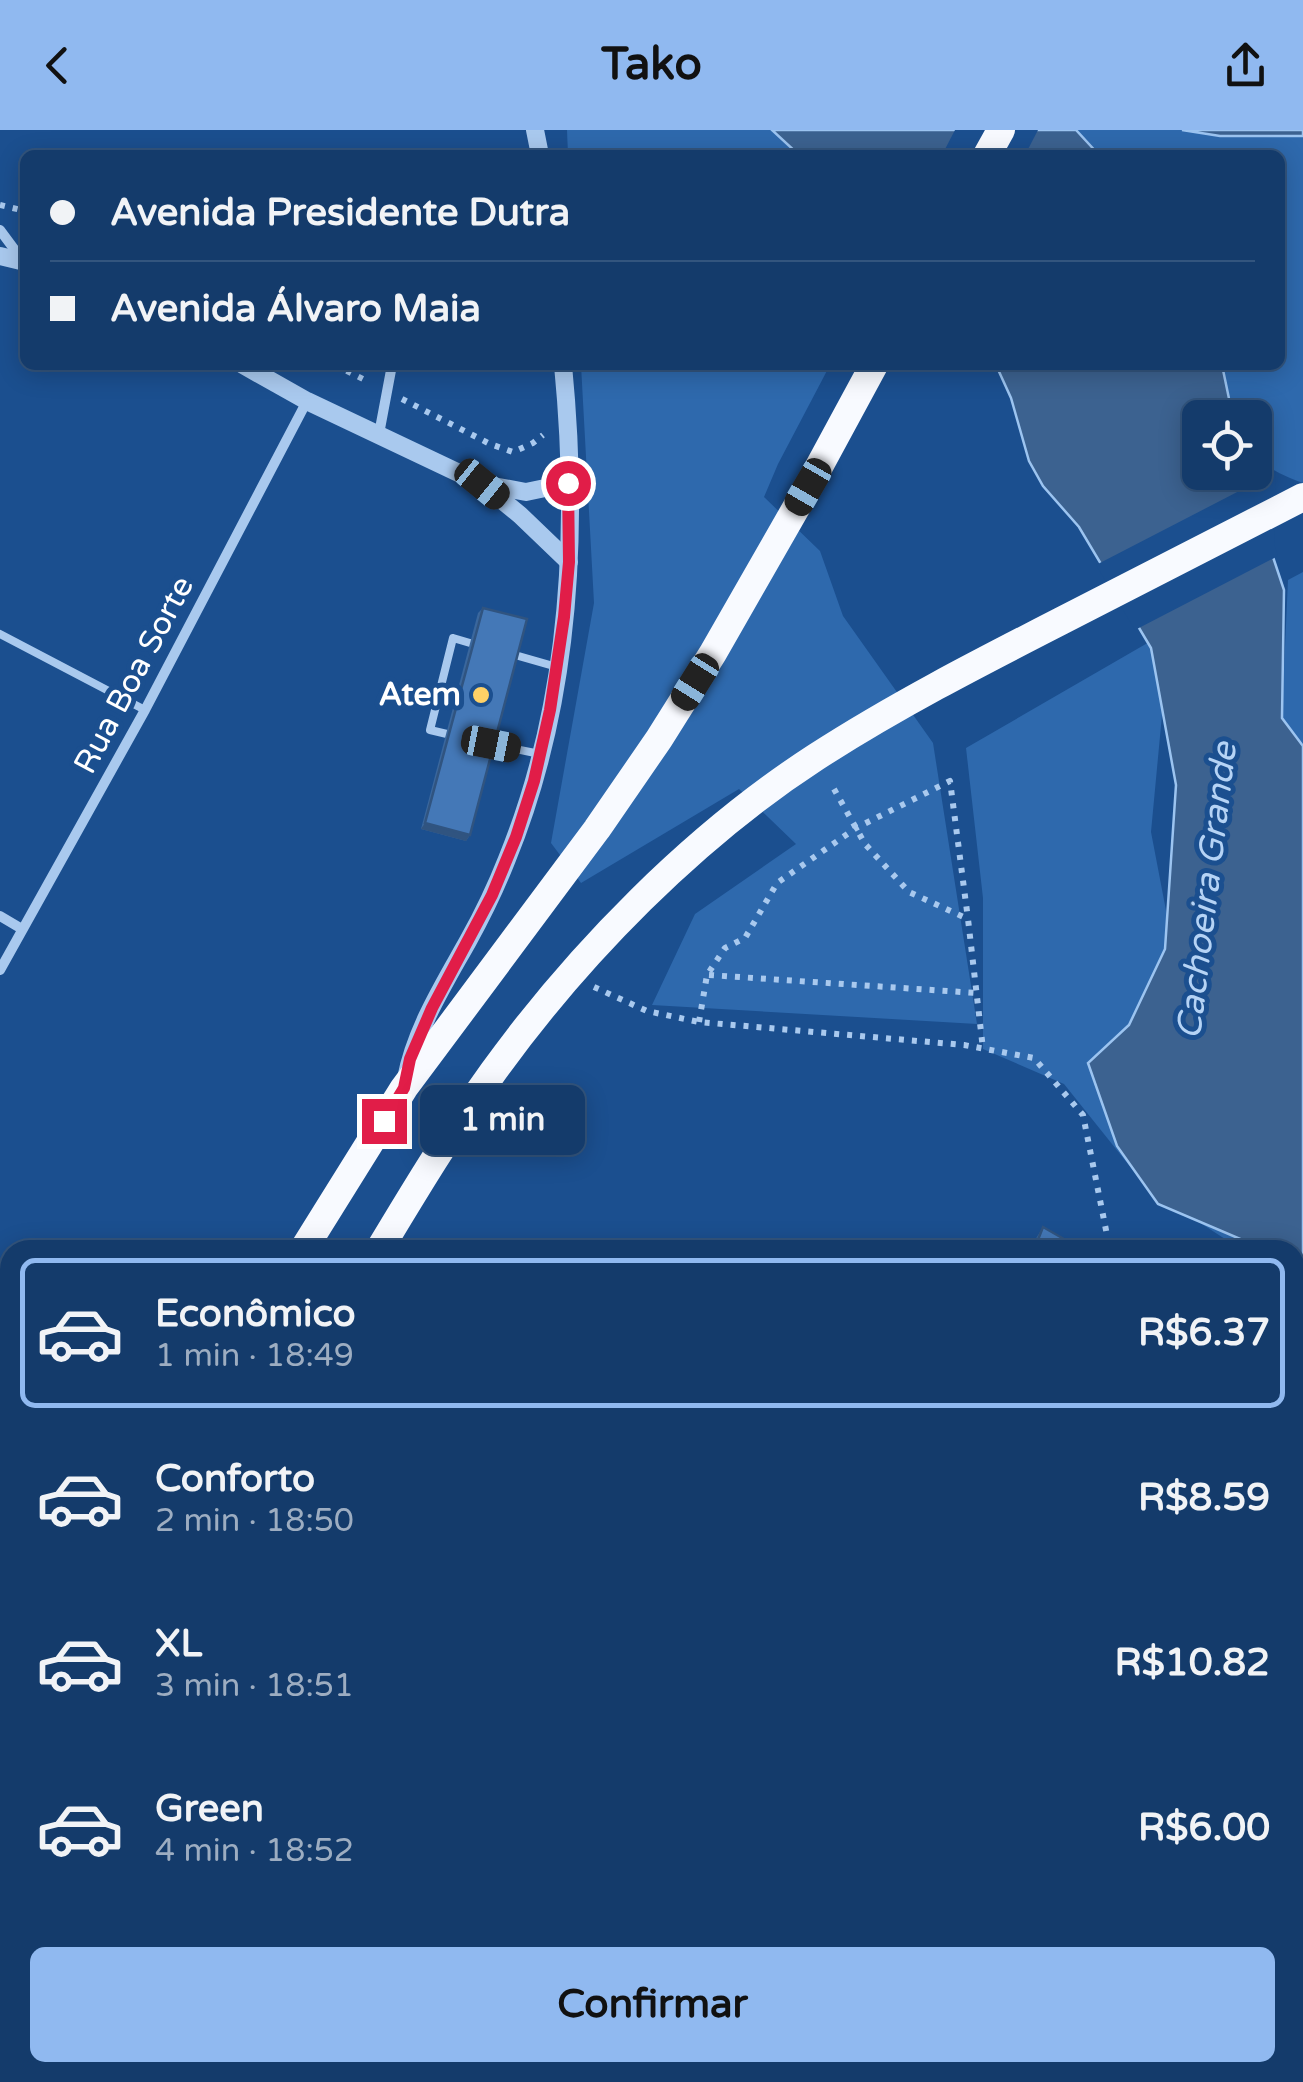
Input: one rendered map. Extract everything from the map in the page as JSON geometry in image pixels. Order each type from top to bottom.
[{"type":"highway","points":[[309,1240],[404,1088],[597,829],[658,740],[713,653],[871,370]]},
{"type":"highway","points":[[385,1240],[494,1070],[570,976],[630,910],[724,826],[814,758],[918,694],[1303,498]]},
{"type":"street","points":[[0,230],[20,257]]},
{"type":"street","points":[[252,370],[482,484],[569,562]]},
{"type":"street","points":[[379,434],[391,370]]},
{"type":"street","points":[[404,1088],[410,1059],[422,1031],[492,895],[523,817],[540,754],[557,666],[569,562],[568,416],[563,370]]},
{"type":"street","name":"Rua Boa Sorte","points":[[0,970],[145,710],[308,400]]},
{"type":"street","points":[[482,484],[526,492],[568,483]]},
{"type":"street","points":[[0,916],[22,929]]},
{"type":"lane","points":[[0,634],[145,710]]},
{"type":"lane","points":[[446,734],[430,730],[453,638],[470,643]]},
{"type":"lane","points":[[515,655],[557,666]]},
{"type":"lane","points":[[491,744],[540,754]]},
{"type":"path","points":[[345,370],[513,452],[533,443],[568,416]]},
{"type":"path","points":[[699,1022],[708,975],[725,948],[745,938],[776,883],[856,828],[950,781],[982,1049]]},
{"type":"path","points":[[834,789],[865,844],[909,892],[968,920]]},
{"type":"path","points":[[708,975],[976,993]]},
{"type":"path","points":[[570,976],[647,1012],[699,1022],[982,1049],[1034,1058],[1083,1115],[1108,1240]]},
{"type":"shaded area","points":[[567,130],[955,130],[945,150],[568,150]]},
{"type":"shaded area","points":[[1076,130],[1303,130],[1303,483],[1272,468],[1272,400],[1229,400],[1223,370],[1285,370],[1285,150],[1094,150]]},
{"type":"shaded area","points":[[581,370],[827,370],[764,497],[820,551],[843,616],[933,743],[977,1024],[652,1005],[695,914],[796,844],[739,789],[581,883],[551,843],[594,603]]},
{"type":"shaded area","points":[[1303,572],[1303,841],[1280,760],[1288,580]]},
{"type":"shaded area","points":[[1170,630],[1151,832],[1198,1078],[1303,1168],[1303,1240],[1227,1240],[1148,1189],[1064,1084],[983,1049],[983,898],[966,748]]},
{"type":"water","points":[[772,130],[1076,130],[1094,150],[794,150]]},
{"type":"water","points":[[1182,130],[1303,130],[1303,136],[1220,136]]},
{"type":"water","name":"Cachoeira Grande","points":[[998,370],[1223,370],[1229,400],[1182,400],[1182,490],[1270,490],[1269,545],[1284,590],[1282,718],[1303,746],[1303,1240],[1243,1240],[1158,1204],[1117,1146],[1088,1063],[1129,1025],[1165,949],[1176,785],[1151,648],[1079,527],[1043,486],[1029,461],[1011,398]]},
{"type":"pier","points":[[955,130],[1038,130],[1028,150],[945,150]]},
{"type":"pier","points":[[1276,472],[1274,544],[1278,556],[1135,630],[1096,565],[1241,490],[1272,490],[1272,474]]},
{"type":"building","name":"Atem","points":[[483,608],[527,619],[470,835],[425,823]]},
{"type":"building","points":[[1043,1227],[1066,1240],[1038,1240]]},
{"type":"place","name":"Atem","points":[[481,695]]},
{"type":"route","points":[[384,1121],[404,1088],[410,1059],[432,1008],[492,895],[534,781],[564,617],[569,562],[568,483]]}]
